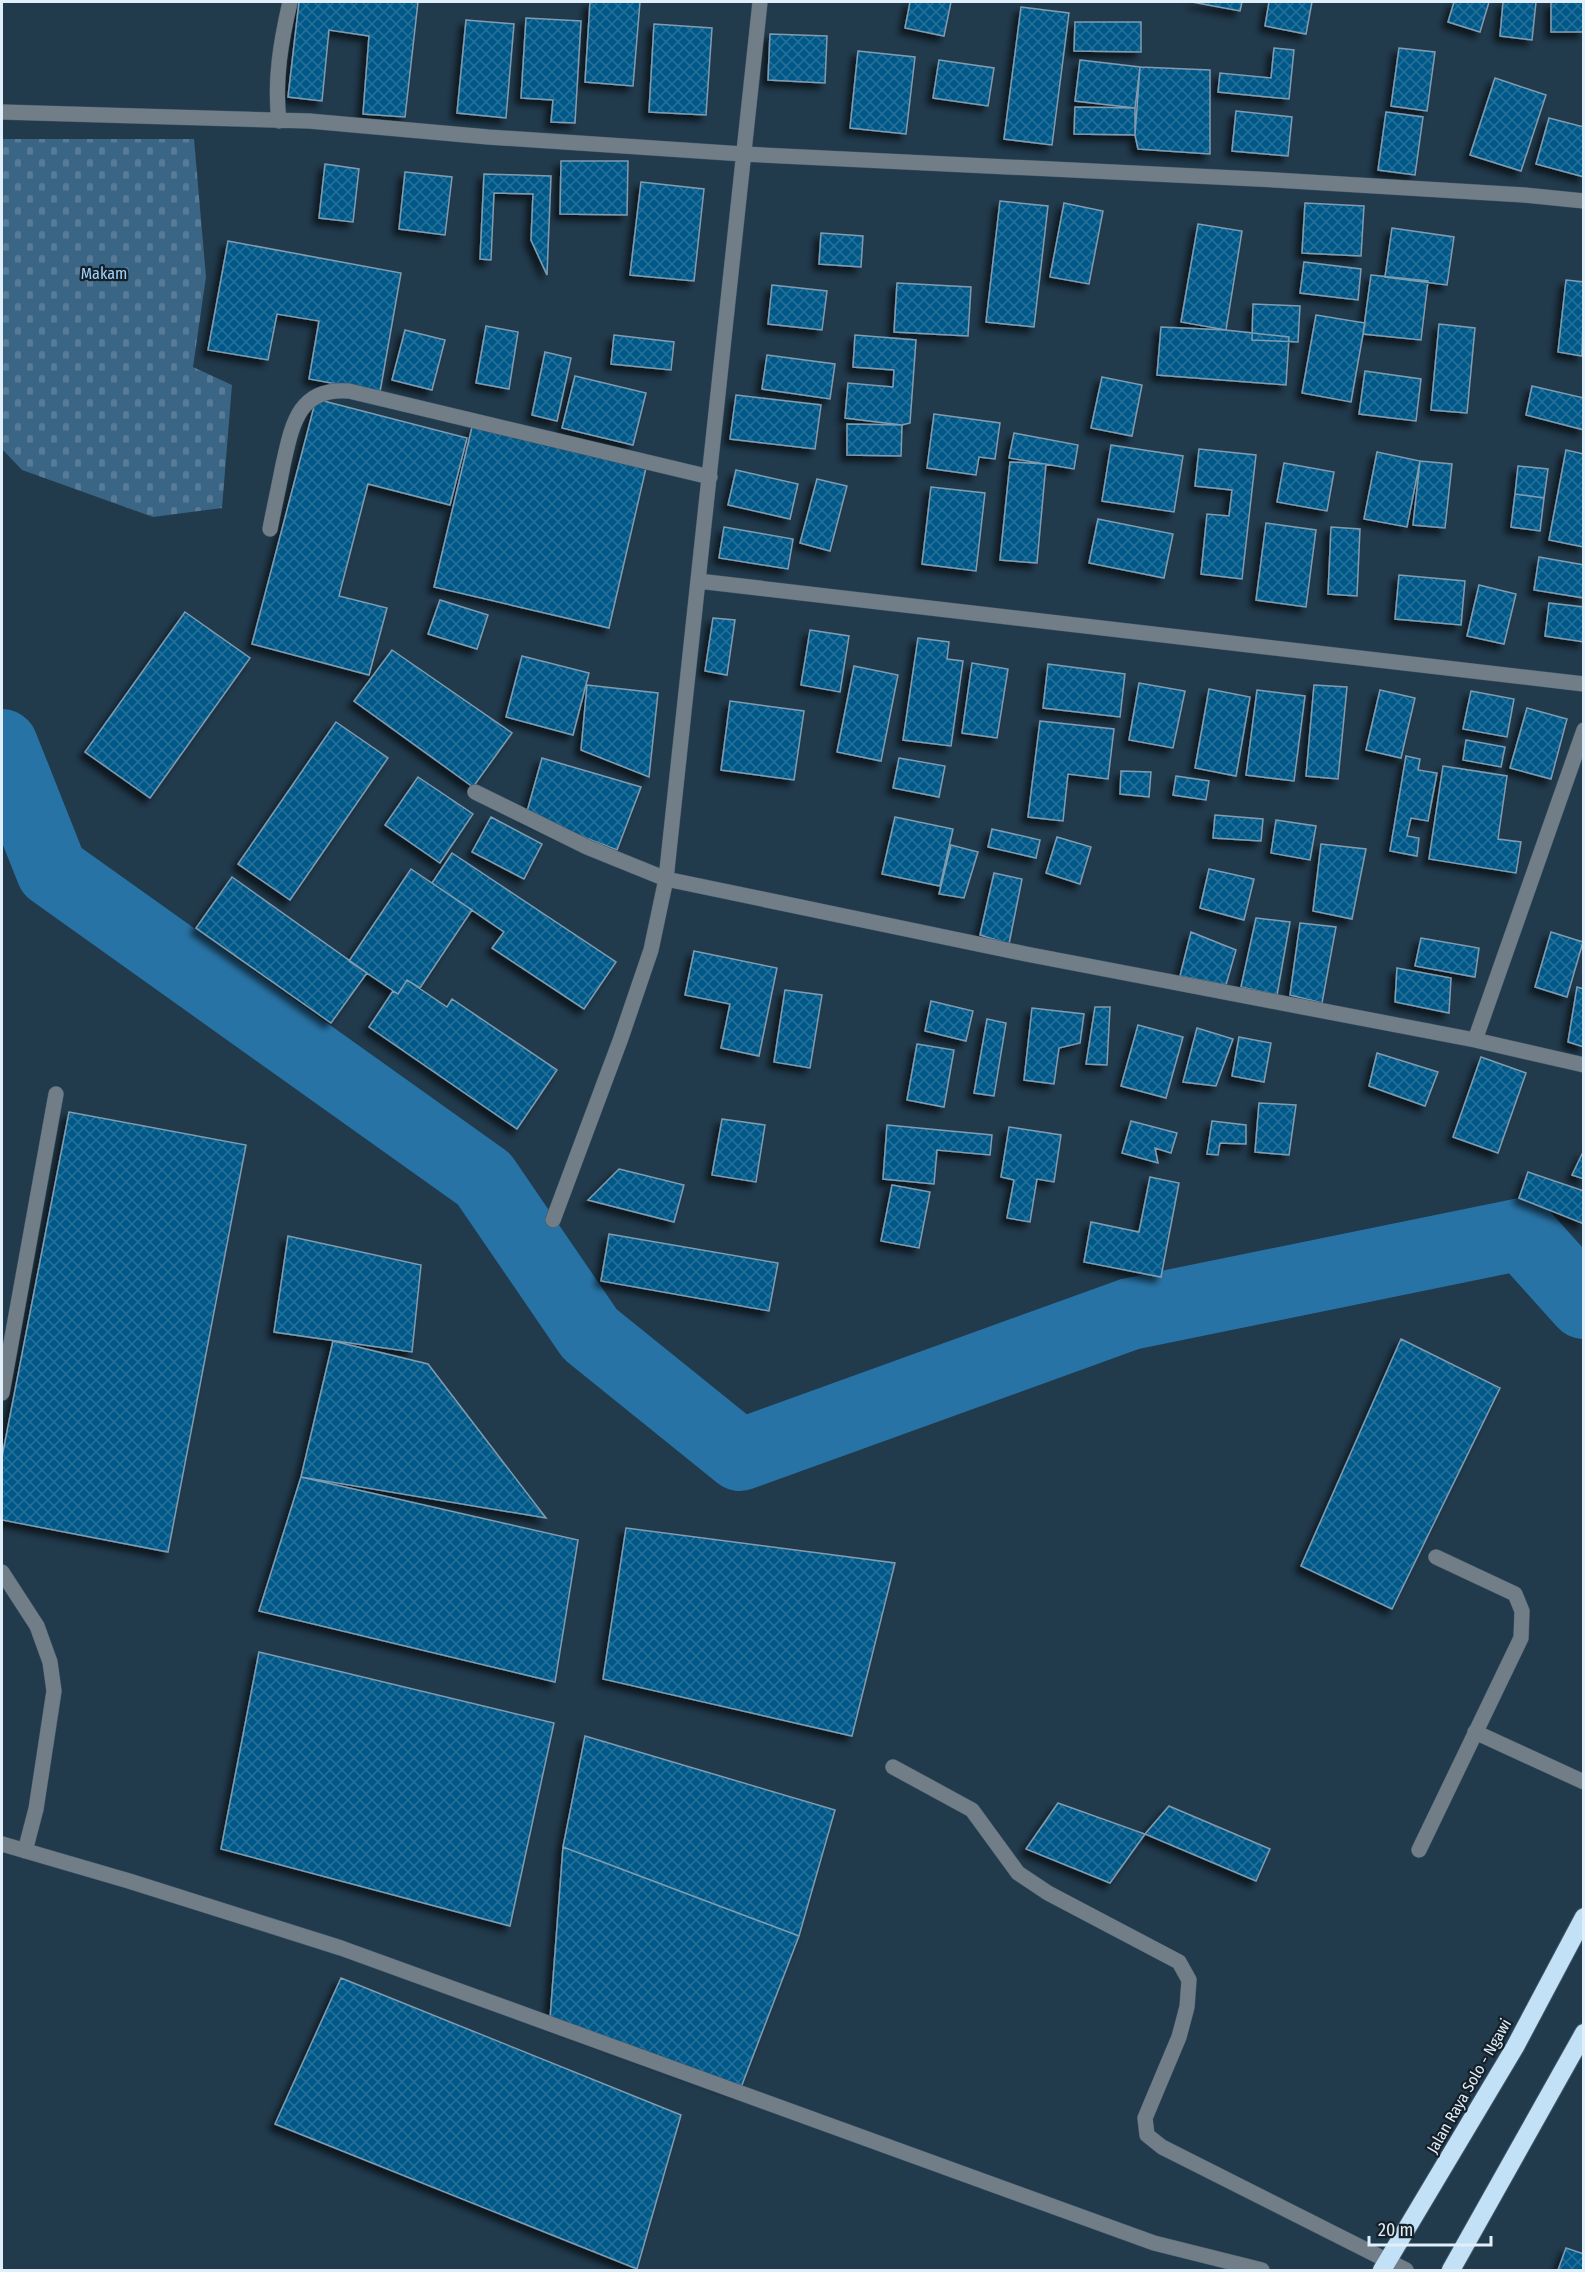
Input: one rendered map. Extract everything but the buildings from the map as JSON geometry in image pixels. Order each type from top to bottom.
[{"type":"highway","name":"Jalan Raya Solo - Ngawi","points":[[1385,2266],[1515,2048],[1584,1917]]},
{"type":"highway","points":[[1451,2271],[1584,2033]]},
{"type":"street","points":[[279,121],[276,100],[280,44],[290,2]]},
{"type":"street","points":[[552,1220],[621,1038],[647,961],[666,879],[760,2]]},
{"type":"street","points":[[2,112],[309,121],[488,137],[743,154],[1275,180],[1524,195],[1584,201]]},
{"type":"street","points":[[270,529],[289,437],[296,417],[304,405],[315,396],[334,390],[349,391],[710,477]]},
{"type":"street","points":[[698,581],[1584,684]]},
{"type":"street","points":[[1475,1040],[1584,730]]},
{"type":"street","points":[[475,792],[587,847],[666,879],[1026,954],[1475,1040],[1584,1065]]},
{"type":"street","points":[[2,1393],[56,1094]]},
{"type":"street","points":[[1419,1850],[1521,1638],[1522,1611],[1515,1594],[1436,1557]]},
{"type":"street","points":[[2,1572],[37,1626],[50,1662],[54,1691],[36,1809],[25,1851]]},
{"type":"street","points":[[1475,1732],[1584,1782]]},
{"type":"street","points":[[893,1767],[972,1810],[1018,1873],[1048,1893],[1179,1962],[1189,1980],[1187,2007],[1179,2037],[1145,2118],[1147,2134],[1162,2147],[1385,2266],[1406,2271]]},
{"type":"street","points":[[2,1844],[129,1881],[341,1948],[1154,2243],[1262,2271]]},
{"type":"green space","name":"Makam","points":[[2,139],[194,139],[206,277],[193,367],[232,385],[222,508],[153,517],[22,470],[2,449]]},
{"type":"waterway","points":[[2,745],[52,871],[484,1179],[590,1334],[740,1455],[1130,1314],[1522,1234],[1584,1303]]}]
